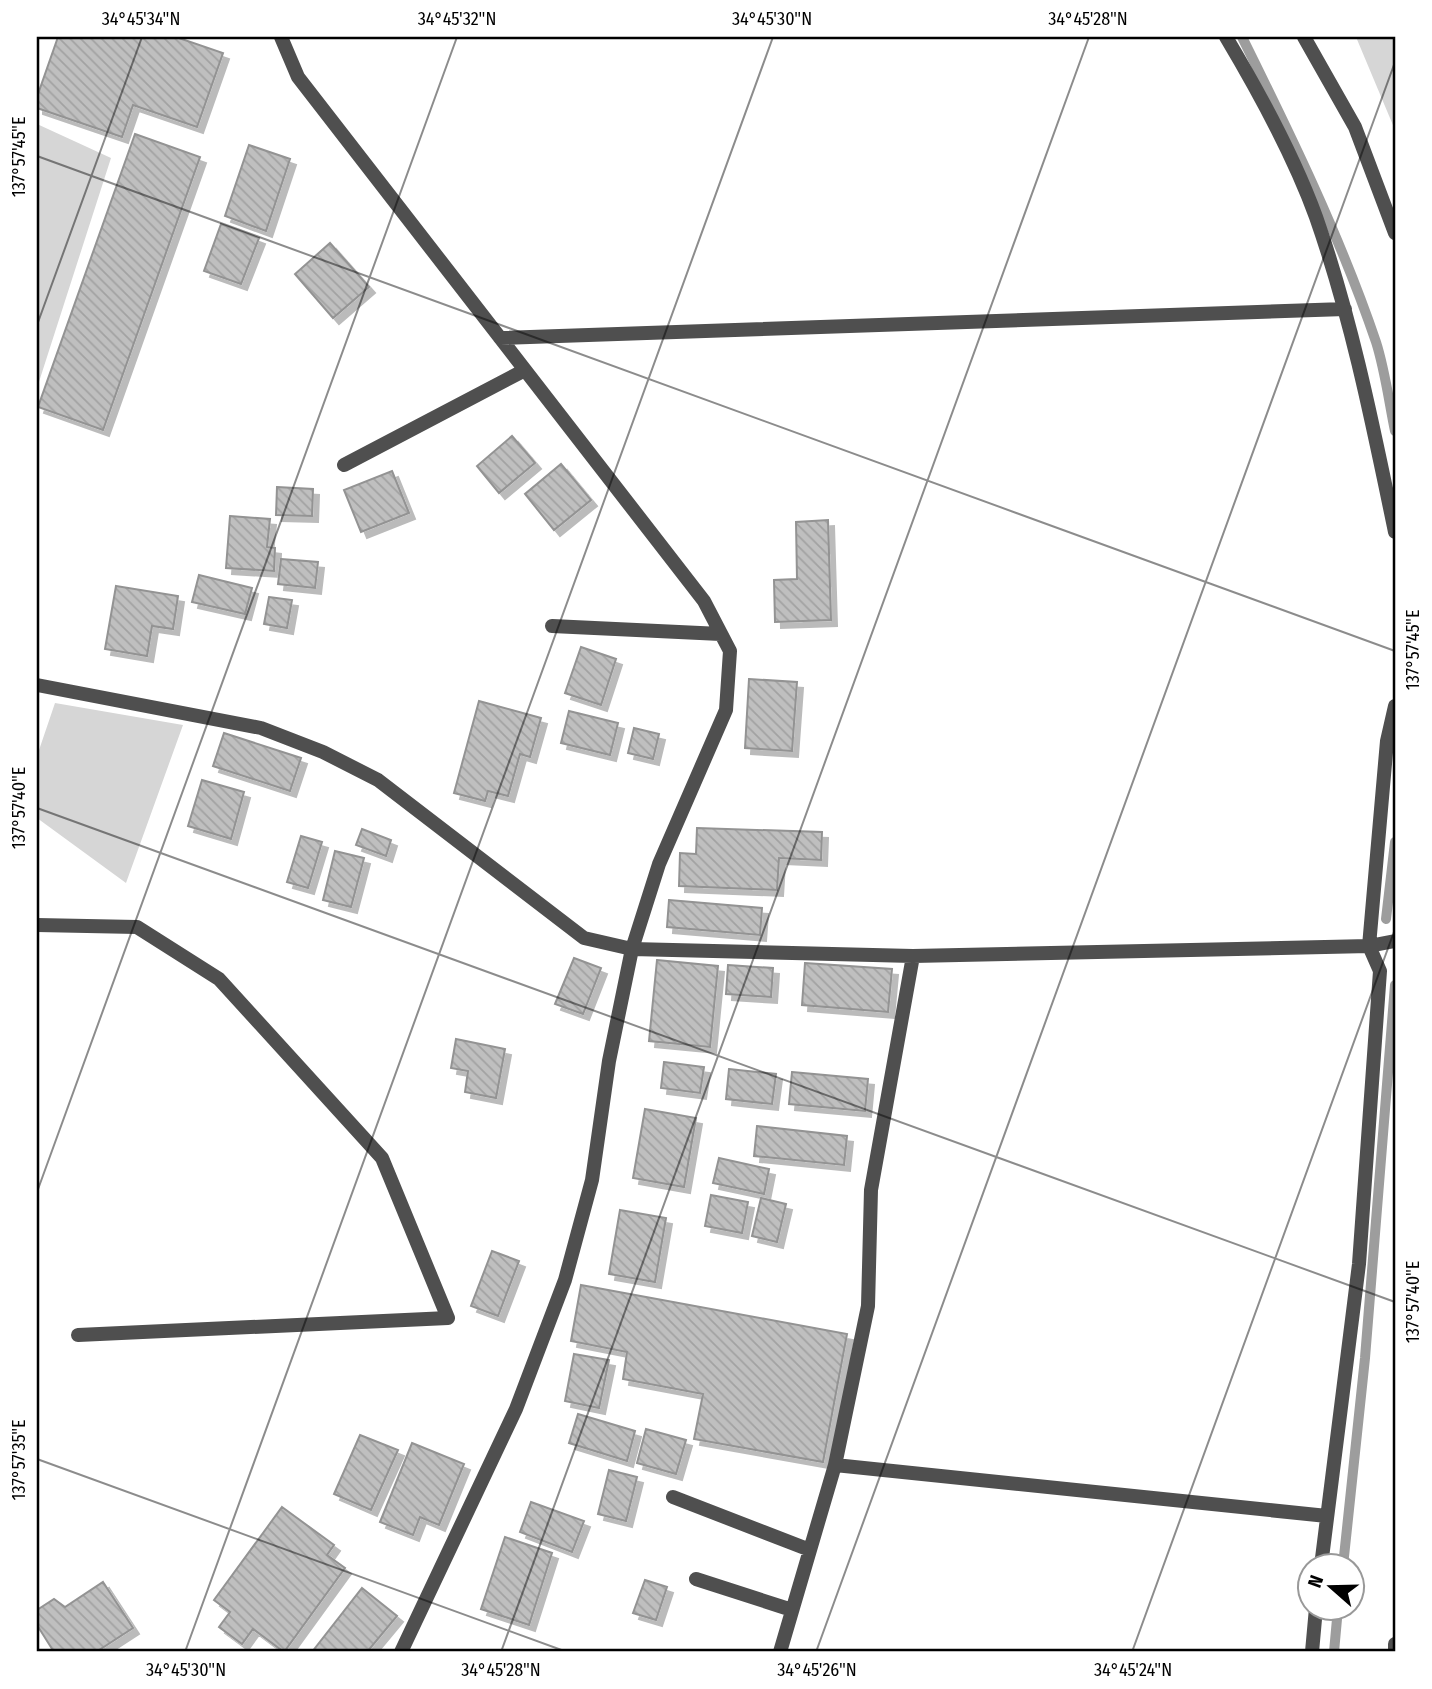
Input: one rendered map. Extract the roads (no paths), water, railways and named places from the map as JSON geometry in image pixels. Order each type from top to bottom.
[{"type":"street","points":[[281,37],[298,77],[704,601],[730,651],[726,710],[659,864],[632,949],[609,1062],[592,1180],[565,1280],[516,1409],[401,1652]]},
{"type":"street","points":[[1226,37],[1275,123],[1315,215],[1361,369],[1395,532]]},
{"type":"street","points":[[1304,37],[1354,127],[1395,233]]},
{"type":"street","points":[[500,338],[1345,309]]},
{"type":"street","points":[[344,465],[525,370]]},
{"type":"street","points":[[552,626],[721,634]]},
{"type":"street","points":[[37,685],[261,728],[323,752],[378,780],[584,938],[632,949],[913,956],[1369,946],[1395,941]]},
{"type":"street","points":[[1323,1552],[1362,1222],[1380,971],[1369,946],[1387,741],[1395,706]]},
{"type":"street","points":[[37,925],[137,927],[219,979],[382,1158],[448,1318],[78,1335]]},
{"type":"street","points":[[780,1652],[835,1465],[868,1306],[871,1190],[913,956]]},
{"type":"street","points":[[835,1465],[1327,1516]]},
{"type":"street","points":[[673,1497],[810,1550]]},
{"type":"street","points":[[696,1579],[792,1610]]},
{"type":"street","points":[[1312,1652],[1315,1622]]},
{"type":"street","points":[[1395,1644],[1395,1652]]},
{"type":"waterway","points":[[1242,37],[1314,187],[1347,264],[1379,353],[1395,431]]},
{"type":"waterway","points":[[1386,919],[1395,842]]},
{"type":"waterway","points":[[1344,1552],[1365,1358],[1395,985]]},
{"type":"waterway","points":[[1334,1652],[1337,1622]]}]
